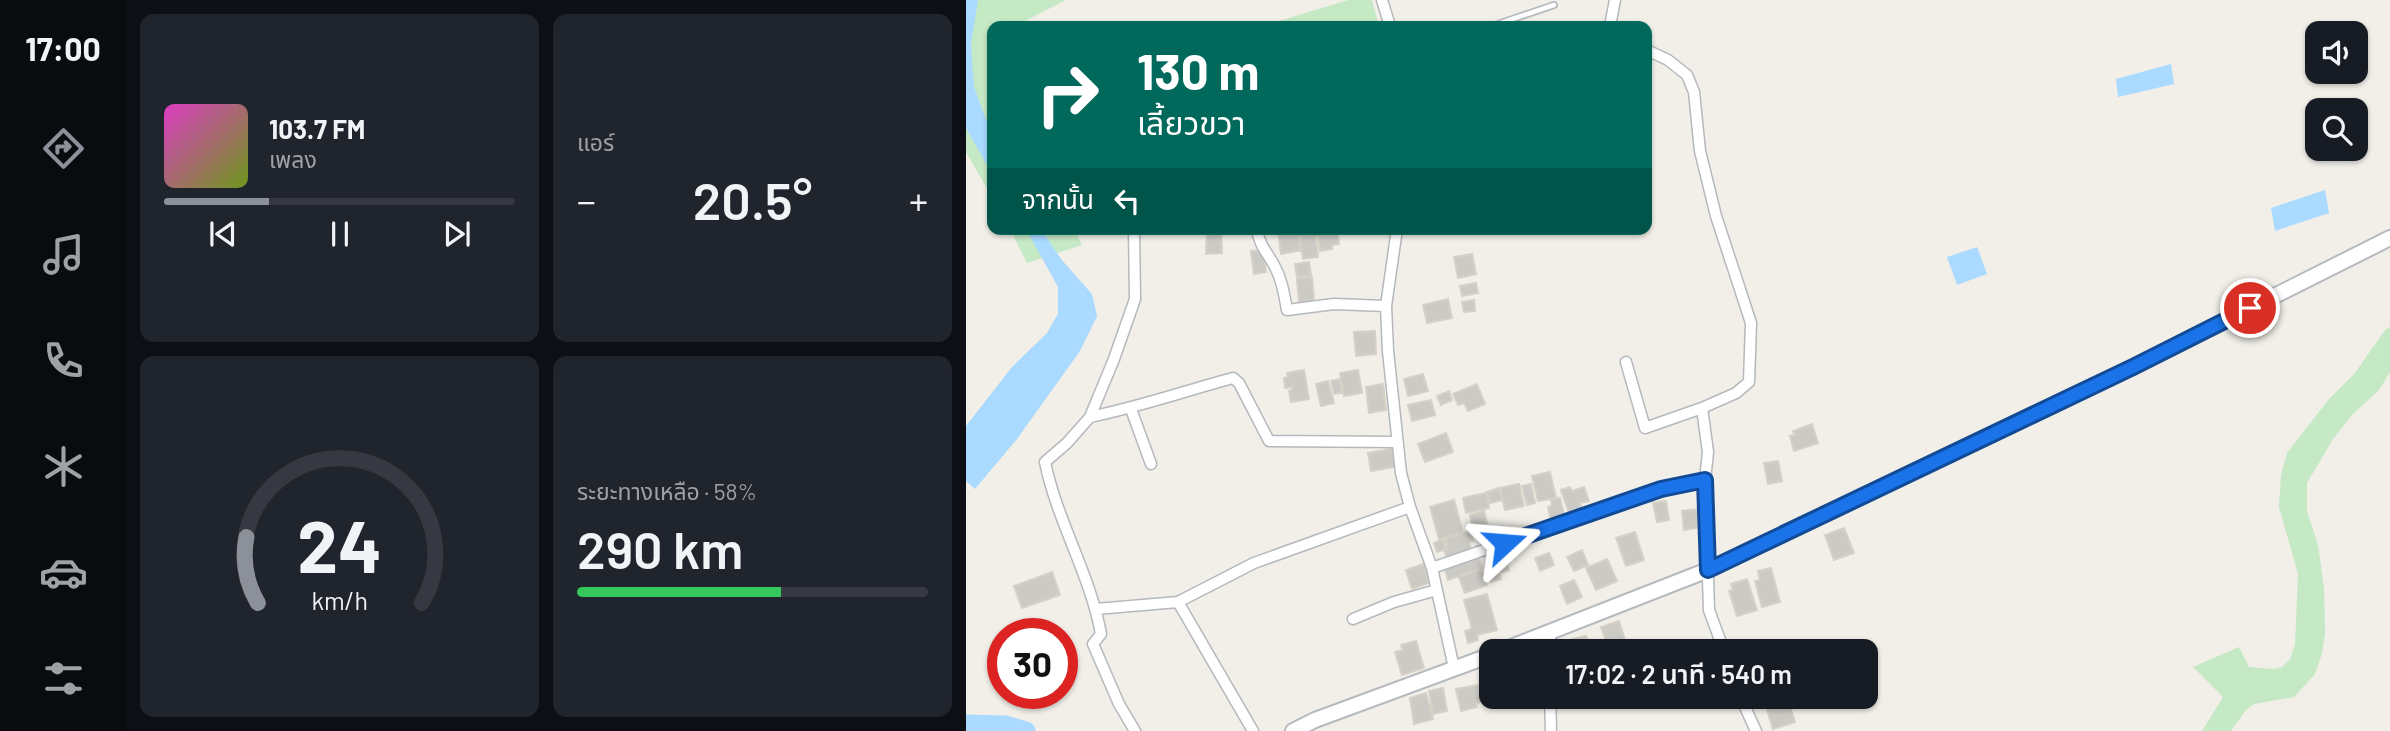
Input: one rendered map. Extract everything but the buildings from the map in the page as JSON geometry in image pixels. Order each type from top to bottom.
[{"type":"street","points":[[1382,0],[1388,21]]},
{"type":"street","points":[[1611,21],[1615,0]]},
{"type":"street","points":[[1626,362],[1645,428],[1736,393],[1749,382],[1751,323],[1716,216],[1700,151],[1694,92],[1687,75],[1668,60],[1652,52]]},
{"type":"street","points":[[1134,235],[1135,299],[1114,359],[1090,417],[1067,443],[1045,462],[1052,492],[1096,609],[1101,634],[1093,644],[1119,704],[1135,731]]},
{"type":"street","points":[[1258,235],[1259,242],[1275,266],[1283,287],[1287,310],[1334,304],[1386,306]]},
{"type":"street","points":[[1396,235],[1386,306],[1401,473],[1432,568],[1454,668]]},
{"type":"street","points":[[1536,639],[1708,570],[2133,367],[2390,237]]},
{"type":"street","points":[[1090,417],[1130,409],[1233,378],[1239,383],[1269,442],[1397,442]]},
{"type":"street","points":[[1702,408],[1708,452],[1705,480],[1709,610],[1720,639]]},
{"type":"street","points":[[1130,409],[1150,464]]},
{"type":"street","points":[[1432,568],[1661,489],[1705,480]]},
{"type":"street","points":[[1096,609],[1178,602],[1254,563],[1410,507]]},
{"type":"street","points":[[1353,619],[1394,602],[1437,590]]},
{"type":"street","points":[[1178,602],[1253,731]]},
{"type":"street","points":[[1550,634],[1550,639]]},
{"type":"street","points":[[1293,731],[1315,720],[1479,659]]},
{"type":"street","points":[[1550,709],[1551,731]]},
{"type":"street","points":[[1746,709],[1756,731]]},
{"type":"lane","points":[[1507,21],[1554,5]]},
{"type":"green space","points":[[966,0],[1066,0],[1025,21],[987,21],[987,188],[966,152]]},
{"type":"green space","points":[[1348,0],[1372,0],[1378,21],[1279,21]]},
{"type":"green space","points":[[1013,235],[1077,235],[1082,245],[1027,263]]},
{"type":"green space","points":[[2390,327],[2390,372],[2379,390],[2353,414],[2333,439],[2307,483],[2307,511],[2318,545],[2324,588],[2325,633],[2315,674],[2294,697],[2254,704],[2246,710],[2231,731],[2202,731],[2223,697],[2193,667],[2239,647],[2249,667],[2273,669],[2282,667],[2290,659],[2295,645],[2298,574],[2279,507],[2281,475],[2287,453]]},
{"type":"water","points":[[966,0],[978,0],[971,44],[974,87],[987,122],[987,165],[966,128]]},
{"type":"water","points":[[2171,64],[2174,84],[2118,97],[2116,79]]},
{"type":"water","points":[[2325,190],[2329,213],[2275,231],[2271,208]]},
{"type":"water","points":[[1029,235],[1045,235],[1061,259],[1092,294],[1097,316],[1080,351],[1017,439],[975,489],[966,481],[966,426],[1012,367],[1047,333],[1058,314],[1058,287]]},
{"type":"water","points":[[1977,247],[1987,274],[1957,285],[1947,257]]},
{"type":"waterway","points":[[966,724],[1005,725],[1026,731]]},
{"type":"route","points":[[1505,543],[1626,500],[1705,480],[1708,570],[2133,367],[2250,308]]}]
